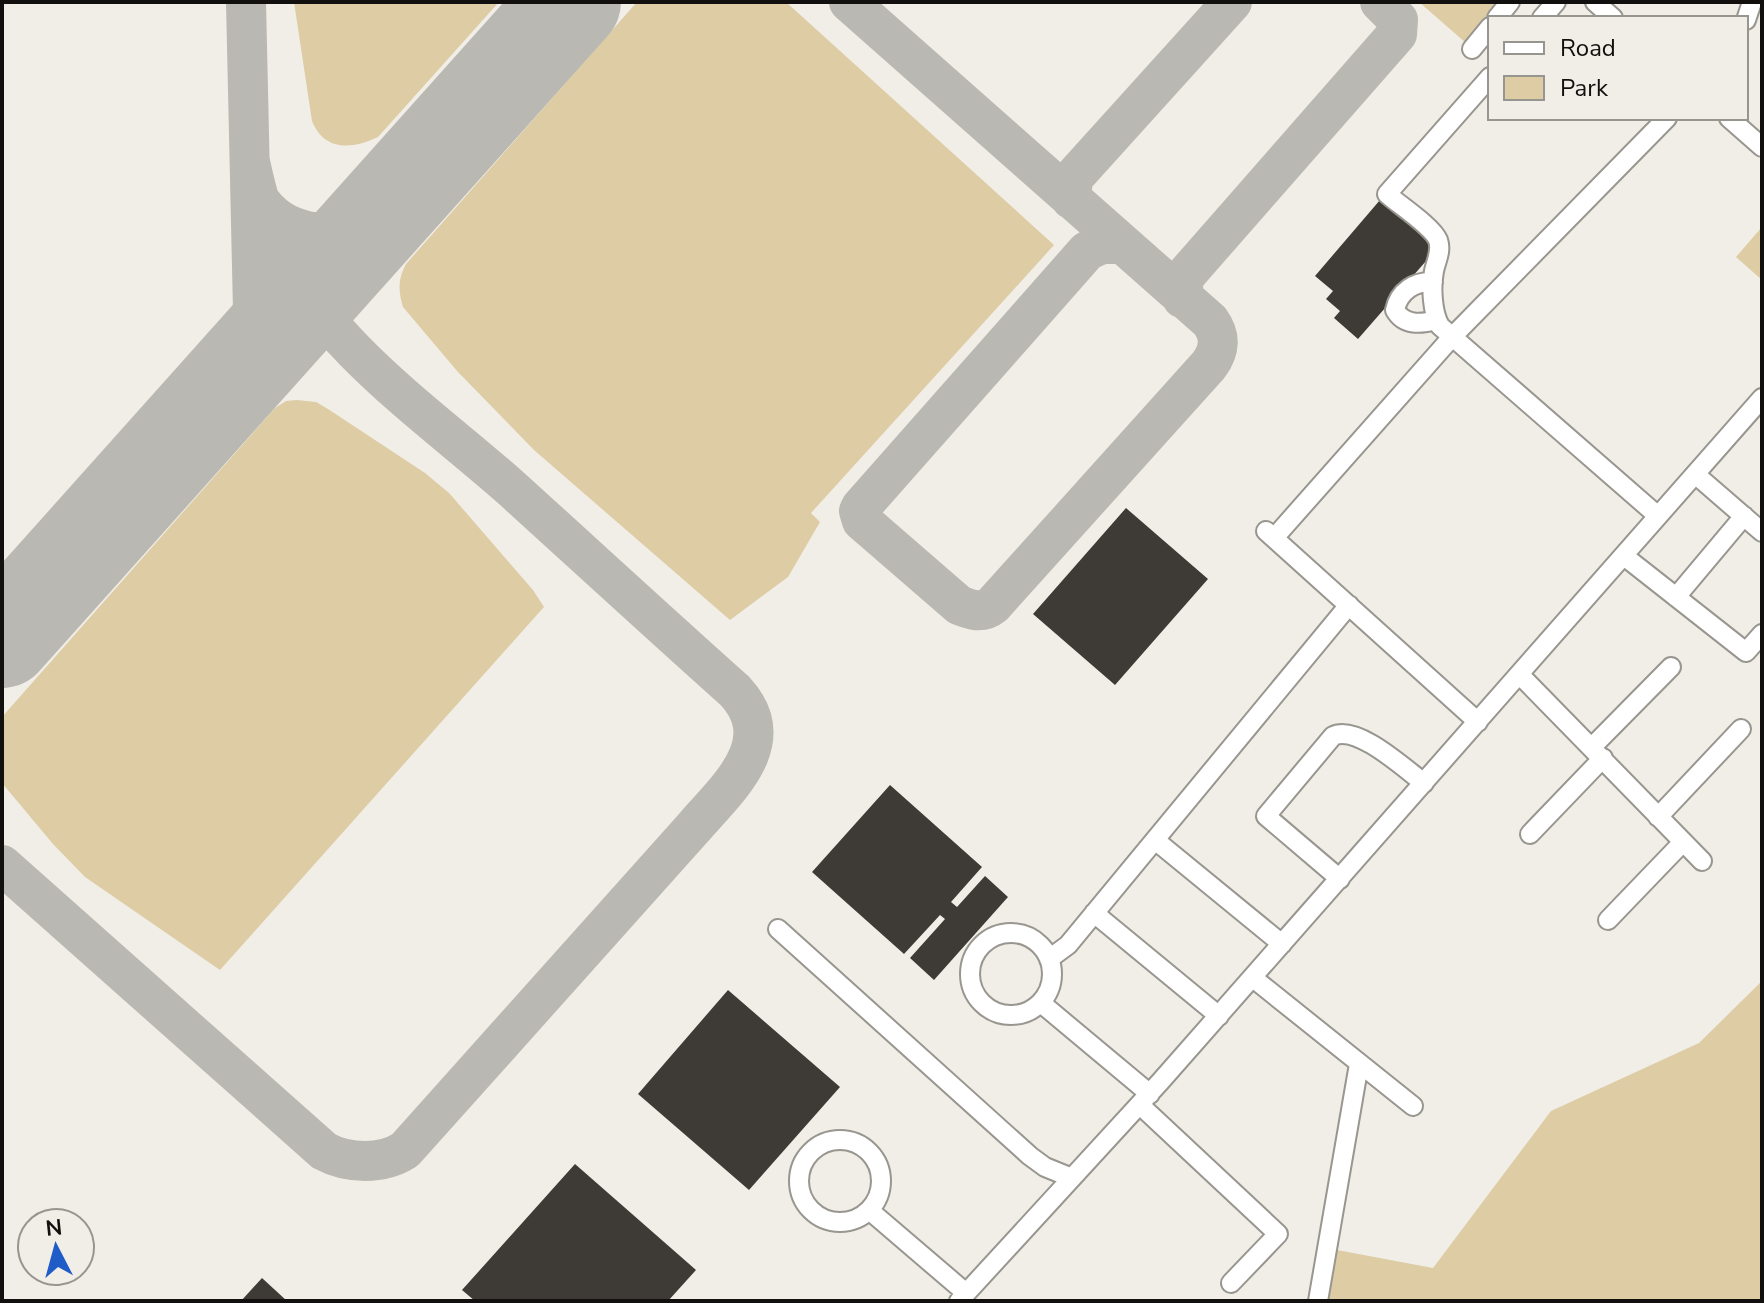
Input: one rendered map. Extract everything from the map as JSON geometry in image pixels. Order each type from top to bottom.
[{"type":"lane","points":[[1595,2],[1611,16]]},
{"type":"lane","points":[[1472,49],[1488,29]]},
{"type":"lane","points":[[1488,79],[1387,194],[1438,240],[1433,282],[1437,320],[1452,337],[1658,516]]},
{"type":"lane","points":[[1478,722],[1270,534],[1452,337],[1665,120]]},
{"type":"lane","points":[[1731,120],[1762,147]]},
{"type":"lane","points":[[1433,282],[1414,284],[1398,299],[1395,310],[1399,316],[1415,323],[1437,320]]},
{"type":"lane","points":[[869,1210],[962,1297],[1253,978],[1762,398]]},
{"type":"lane","points":[[1695,474],[1762,532]]},
{"type":"lane","points":[[1676,597],[1744,516]]},
{"type":"lane","points":[[1624,556],[1746,652],[1762,634]]},
{"type":"lane","points":[[1049,959],[1068,945],[1349,605]]},
{"type":"lane","points":[[1530,834],[1671,667]]},
{"type":"lane","points":[[1520,675],[1702,861]]},
{"type":"lane","points":[[1658,817],[1741,729]]},
{"type":"lane","points":[[1340,879],[1266,816],[1333,736],[1347,734],[1369,743],[1424,783]]},
{"type":"lane","points":[[1155,840],[1282,944]]},
{"type":"lane","points":[[1608,920],[1683,842]]},
{"type":"lane","points":[[1094,913],[1219,1016]]},
{"type":"lane","points":[[778,929],[1030,1156],[1045,1167],[1072,1178]]},
{"type":"lane","points":[[1010,933],[1036,941],[1049,959],[1052,978],[1041,1003],[1017,1014],[1004,1014],[981,1002],[970,978],[971,965],[984,943],[1010,933]]},
{"type":"lane","points":[[1253,978],[1413,1106]]},
{"type":"lane","points":[[1041,1003],[1145,1099],[1278,1234],[1231,1283]]},
{"type":"lane","points":[[1318,1301],[1359,1064]]},
{"type":"lane","points":[[839,1140],[865,1148],[875,1159],[881,1185],[877,1199],[869,1210],[859,1218],[846,1222],[821,1217],[810,1209],[799,1186],[805,1160],[813,1150],[839,1140]]},
{"type":"green space","points":[[294,2],[499,2],[378,137],[359,144],[340,145],[324,138],[312,121]]},
{"type":"green space","points":[[637,2],[786,2],[1054,245],[811,513],[820,522],[788,577],[730,620],[534,450],[458,372],[403,307],[400,296],[400,280],[406,264]]},
{"type":"green space","points":[[1419,2],[1498,2],[1466,43]]},
{"type":"green space","points":[[1762,227],[1762,280],[1736,257]]},
{"type":"green space","points":[[286,401],[316,402],[328,409],[425,473],[449,493],[533,590],[544,607],[220,970],[85,877],[53,844],[2,783],[2,717],[275,408]]},
{"type":"green space","points":[[1762,981],[1762,1301],[1327,1301],[1337,1250],[1433,1268],[1551,1111],[1699,1043]]},
{"type":"building","points":[[1380,200],[1433,244],[1429,249],[1433,253],[1358,339],[1334,318],[1340,311],[1326,299],[1333,291],[1315,276]]},
{"type":"building","points":[[1126,508],[1208,579],[1115,685],[1033,614]]},
{"type":"building","points":[[890,785],[982,867],[951,902],[957,907],[985,876],[1008,897],[934,980],[910,958],[945,919],[940,915],[904,954],[812,872]]},
{"type":"building","points":[[728,990],[840,1087],[749,1190],[638,1094]]},
{"type":"building","points":[[575,1164],[696,1270],[668,1301],[475,1301],[462,1290]]},
{"type":"building","points":[[262,1278],[287,1301],[241,1301]]},
{"type":"taxiway","points":[[240,372],[251,341],[253,311],[246,2]]},
{"type":"taxiway","points":[[849,2],[1210,321],[1217,338],[1217,348],[1209,365],[993,605],[981,610],[959,605],[862,521],[859,511],[1087,251],[1102,244],[1122,244]]},
{"type":"taxiway","points":[[1071,199],[1073,178],[1232,2]]},
{"type":"taxiway","points":[[1182,298],[1184,277],[1397,34],[1398,20],[1380,2]]},
{"type":"taxiway","points":[[2,865],[324,1151],[354,1160],[376,1160],[405,1150],[722,796],[735,780],[752,746],[753,728],[748,710],[735,691],[510,487],[380,376],[321,314],[296,280],[275,243],[260,204],[250,162]]},
{"type":"taxiway","points":[[259,199],[269,211],[293,227],[322,233],[367,230]]},
{"type":"runway","points":[[2,638],[571,2]]}]
